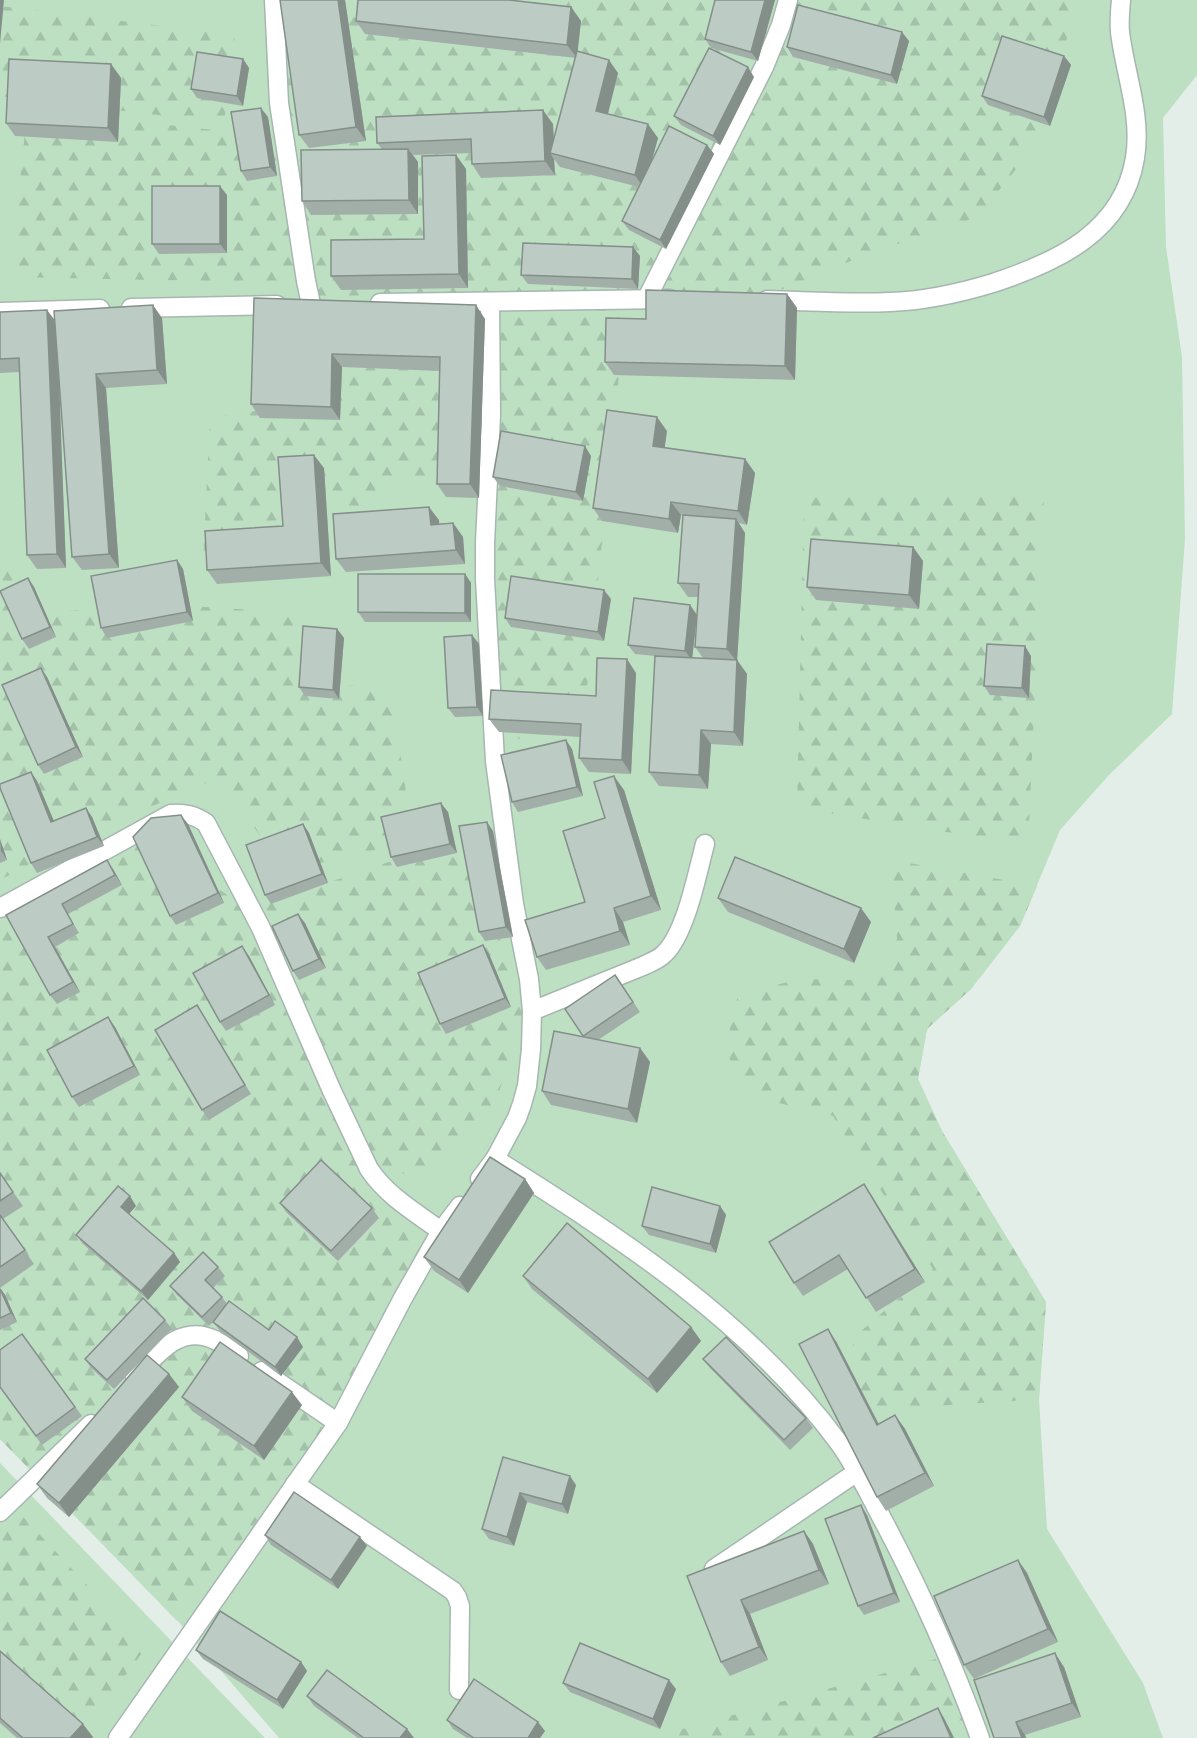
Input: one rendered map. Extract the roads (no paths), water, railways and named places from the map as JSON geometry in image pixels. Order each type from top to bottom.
[{"type":"street","points":[[0,312],[317,304],[306,281],[281,114],[274,0]]},
{"type":"street","points":[[647,298],[765,67],[788,0]]},
{"type":"street","points":[[751,300],[891,302],[931,298],[973,289],[1019,274],[1062,256],[1083,242],[1118,204],[1126,189],[1135,160],[1137,122],[1120,29],[1121,0]]},
{"type":"street","points":[[359,303],[682,299]]},
{"type":"street","points":[[118,1738],[338,1423],[403,1298],[441,1231],[495,1159],[517,1118],[524,1095],[531,1048],[532,1011],[529,980],[514,904],[495,761],[485,579],[484,543],[491,415],[490,302]]},
{"type":"street","points":[[0,908],[171,814],[190,814],[206,823],[261,928],[369,1169],[392,1196],[441,1231]]},
{"type":"street","points":[[532,1011],[644,966],[666,952],[682,927],[705,844]]},
{"type":"street","points":[[495,1159],[584,1214],[703,1302],[761,1353],[806,1401],[840,1445],[857,1472],[897,1547],[926,1608],[980,1738]]},
{"type":"street","points":[[126,1387],[164,1347],[177,1338],[189,1335],[202,1336],[214,1339],[338,1423]]},
{"type":"street","points":[[0,1512],[104,1411]]},
{"type":"street","points":[[714,1569],[857,1472]]},
{"type":"street","points":[[295,1484],[453,1591],[460,1606],[459,1690]]}]
